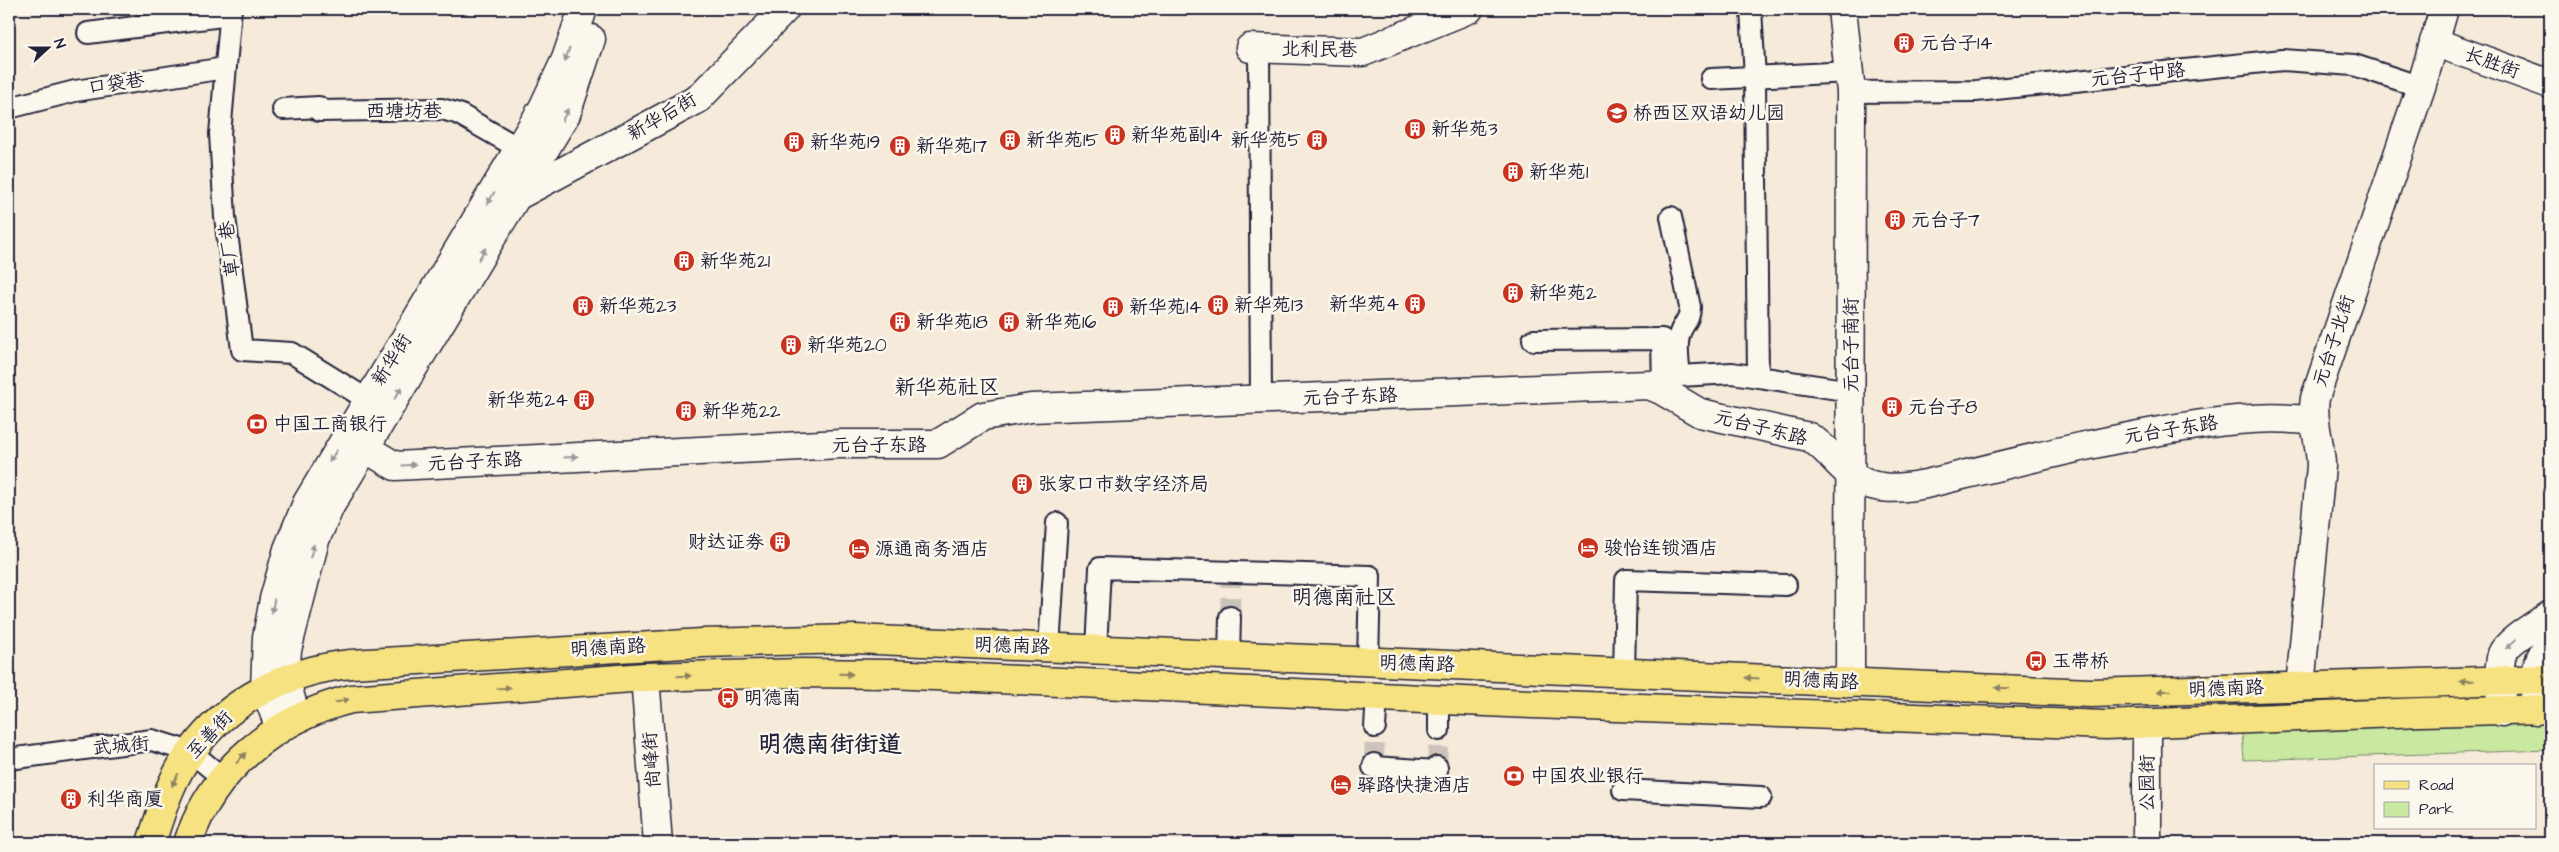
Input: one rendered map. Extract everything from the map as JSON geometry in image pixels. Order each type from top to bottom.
[{"type":"main road","name":"明德南路","points":[[275,683],[336,665],[702,643],[854,640],[2091,694],[2542,679]]},
{"type":"main road","points":[[889,641],[890,674]]},
{"type":"main road","name":"明德南路","points":[[288,723],[328,705],[351,699],[645,678],[802,673],[890,674],[1439,699],[2106,724],[2421,712],[2502,712],[2543,709]]},
{"type":"main road","name":"至善街","points":[[151,843],[172,784],[191,752],[230,712],[275,683]]},
{"type":"main road","name":"至善街","points":[[188,843],[208,799],[224,779],[245,754],[288,723]]},
{"type":"street","name":"新华街","points":[[288,723],[275,683],[267,637],[274,599],[288,549],[311,495],[543,108],[566,59],[583,9]]},
{"type":"street","name":"新华街","points":[[275,683],[287,650],[315,540],[330,506],[566,114],[601,9]]},
{"type":"street","name":"新华后街","points":[[517,196],[698,99],[785,9]]},
{"type":"street","name":"北利民巷","points":[[1254,48],[1362,52],[1469,9]]},
{"type":"street","points":[[1751,9],[1755,78],[1758,376]]},
{"type":"street","name":"元台子南街","points":[[1842,9],[1850,82],[1850,683]]},
{"type":"street","name":"元台子北街","points":[[2300,687],[2321,466],[2320,442],[2314,421],[2314,407],[2318,389],[2421,87],[2444,9]]},
{"type":"street","points":[[88,33],[231,12]]},
{"type":"street","name":"草厂巷","points":[[231,12],[220,134],[225,216],[242,350],[292,353],[368,400]]},
{"type":"street","name":"长胜街","points":[[2434,42],[2550,84]]},
{"type":"street","points":[[1254,48],[1261,400]]},
{"type":"street","name":"元台子中路","points":[[1711,79],[1755,78],[1976,90],[2283,60],[2354,65],[2421,87]]},
{"type":"street","name":"口袋巷","points":[[9,108],[75,91],[225,68]]},
{"type":"street","name":"西塘坊巷","points":[[283,109],[319,107],[319,112],[442,109],[459,114],[520,149]]},
{"type":"street","points":[[1671,217],[1690,307],[1690,318],[1680,332],[1678,341],[1675,390]]},
{"type":"street","points":[[1533,340],[1662,339],[1675,390]]},
{"type":"street","points":[[1675,390],[1732,373],[1851,391]]},
{"type":"street","name":"元台子东路","points":[[365,448],[395,466],[841,444],[938,444],[983,416],[1031,408],[1649,385],[1675,390],[1700,413],[1809,438],[1822,445],[1849,474],[1884,488],[1905,488],[2116,438],[2210,422],[2283,417],[2314,421]]},
{"type":"street","points":[[1049,648],[1057,523]]},
{"type":"street","points":[[1096,650],[1100,568],[1231,575],[1370,576],[1368,662]]},
{"type":"street","points":[[1624,673],[1626,580],[1786,584]]},
{"type":"street","points":[[2502,712],[2500,680],[2503,653],[2509,644],[2550,615]]},
{"type":"street","points":[[1229,656],[1230,617]]},
{"type":"street","points":[[2543,709],[2540,656],[2550,642]]},
{"type":"street","name":"尚峰街","points":[[645,678],[658,843]]},
{"type":"street","points":[[1375,727],[1377,696]]},
{"type":"street","points":[[1438,730],[1439,699]]},
{"type":"street","name":"公园街","points":[[2147,723],[2147,843]]},
{"type":"street","name":"武城街","points":[[9,759],[152,740],[191,752],[224,779]]},
{"type":"street","points":[[1374,764],[1373,768],[1437,771],[1438,767]]},
{"type":"street","points":[[1624,790],[1761,797]]},
{"type":"green space","points":[[2550,721],[2550,750],[2244,760],[2242,733]]},
{"type":"tunnel","points":[[1230,617],[1231,578]]},
{"type":"tunnel","points":[[1374,764],[1375,727]]},
{"type":"tunnel","points":[[1437,767],[1439,730]]},
{"type":"place","name":"元台子14","points":[[1904,43]]},
{"type":"place","name":"桥西区双语幼儿园","points":[[1617,113]]},
{"type":"place","name":"新华苑3","points":[[1415,129]]},
{"type":"place","name":"新华苑副14","points":[[1115,135]]},
{"type":"place","name":"新华苑15","points":[[1010,140]]},
{"type":"place","name":"新华苑5","points":[[1317,140]]},
{"type":"place","name":"新华苑19","points":[[794,142]]},
{"type":"place","name":"新华苑17","points":[[900,146]]},
{"type":"place","name":"新华苑1","points":[[1513,172]]},
{"type":"place","name":"元台子7","points":[[1895,220]]},
{"type":"place","name":"新华苑21","points":[[684,261]]},
{"type":"place","name":"新华苑2","points":[[1513,293]]},
{"type":"place","name":"新华苑4","points":[[1415,304]]},
{"type":"place","name":"新华苑13","points":[[1218,305]]},
{"type":"place","name":"新华苑23","points":[[583,306]]},
{"type":"place","name":"新华苑14","points":[[1113,307]]},
{"type":"place","name":"新华苑18","points":[[900,322]]},
{"type":"place","name":"新华苑16","points":[[1009,322]]},
{"type":"place","name":"新华苑20","points":[[791,345]]},
{"type":"place","name":"新华苑24","points":[[584,400]]},
{"type":"place","name":"元台子8","points":[[1892,407]]},
{"type":"place","name":"新华苑22","points":[[686,411]]},
{"type":"place","name":"中国工商银行","points":[[257,424]]},
{"type":"place","name":"张家口市数字经济局","points":[[1022,484]]},
{"type":"place","name":"财达证券","points":[[780,542]]},
{"type":"place","name":"骏怡连锁酒店","points":[[1588,548]]},
{"type":"place","name":"源通商务酒店","points":[[859,549]]},
{"type":"place","name":"玉带桥","points":[[2036,661]]},
{"type":"place","name":"明德南","points":[[728,698]]},
{"type":"place","name":"中国农业银行","points":[[1514,776]]},
{"type":"place","name":"驿路快捷酒店","points":[[1341,785]]},
{"type":"place","name":"利华商厦","points":[[71,799]]},
{"type":"district","name":"新华苑社区","points":[[947,387]]},
{"type":"district","name":"明德南社区","points":[[1344,597]]},
{"type":"district","name":"明德南街街道","points":[[830,745]]}]
